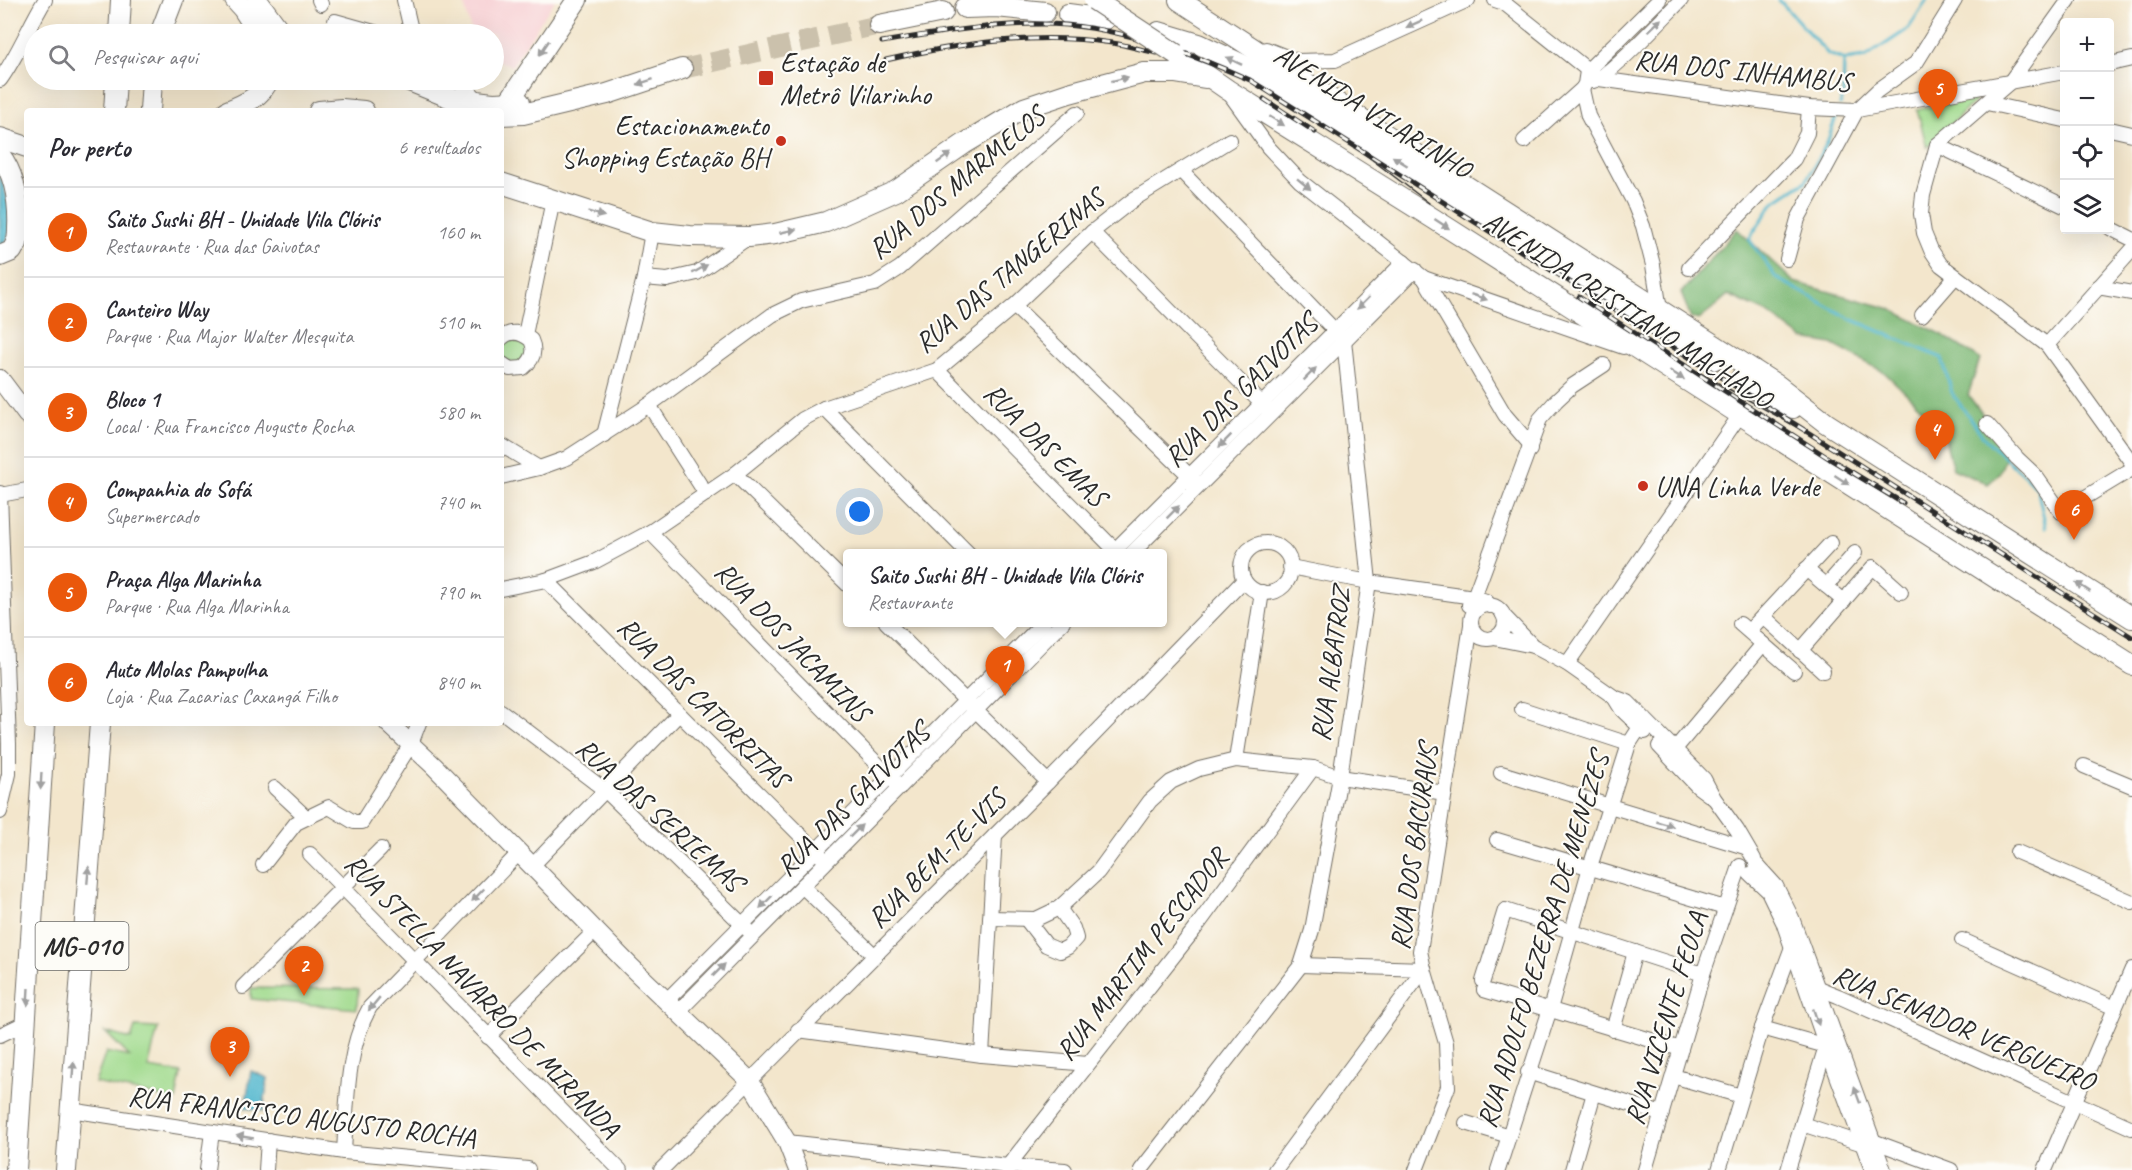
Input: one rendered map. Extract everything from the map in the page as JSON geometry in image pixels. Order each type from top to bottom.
[{"type":"highway","points":[[120,24],[121,0]]},
{"type":"highway","points":[[164,24],[173,0]]},
{"type":"highway","points":[[166,24],[190,0]]},
{"type":"highway","points":[[235,0],[253,24]]},
{"type":"highway","points":[[257,0],[275,24]]},
{"type":"highway","points":[[504,110],[577,0]]},
{"type":"highway","name":"AVENIDA CRISTIANO MACHADO","points":[[1094,0],[1220,84],[2132,665]]},
{"type":"highway","name":"AVENIDA CRISTIANO MACHADO","points":[[1179,0],[1777,385],[1826,423],[2132,618]]},
{"type":"highway","points":[[965,9],[996,7],[1045,12]]},
{"type":"highway","points":[[879,25],[943,12]]},
{"type":"highway","points":[[1068,14],[1105,19]]},
{"type":"highway","name":"AVENIDA VILARINHO","points":[[1159,32],[1199,44],[1258,72],[1776,400],[1826,423]]},
{"type":"highway","points":[[504,111],[569,96],[587,98],[608,94],[682,69]]},
{"type":"highway","points":[[504,184],[652,232],[690,236],[750,237],[775,234],[826,222],[896,191],[964,144],[1024,108],[1069,93],[1144,73],[1175,73],[1220,84]]},
{"type":"highway","points":[[114,108],[115,90]]},
{"type":"highway","points":[[150,108],[151,90]]},
{"type":"highway","points":[[234,108],[251,100],[264,90]]},
{"type":"highway","points":[[431,90],[451,98],[479,101],[496,108]]},
{"type":"highway","points":[[0,138],[24,146]]},
{"type":"highway","points":[[0,155],[12,177],[20,214],[17,244]]},
{"type":"highway","points":[[0,256],[12,251],[24,227]]},
{"type":"highway","name":"MG-010","points":[[16,1170],[45,726]]},
{"type":"highway","name":"MG-010","points":[[66,1170],[100,726]]},
{"type":"main road","points":[[0,128],[24,140]]},
{"type":"main road","points":[[0,380],[24,410]]},
{"type":"main road","points":[[391,726],[749,1080],[786,1142],[798,1170]]},
{"type":"street","points":[[31,24],[45,0]]},
{"type":"street","points":[[404,0],[410,24]]},
{"type":"street","points":[[1239,39],[1297,61],[1335,60],[1468,0]]},
{"type":"street","points":[[1495,0],[1512,9],[1588,81]]},
{"type":"street","points":[[1659,0],[1588,81],[1588,116],[1633,201],[1643,226],[1653,265],[1660,310]]},
{"type":"street","points":[[1524,141],[1588,81],[1681,0]]},
{"type":"street","points":[[1787,259],[1798,219],[1850,110],[1916,63],[1955,0]]},
{"type":"street","points":[[2068,0],[2010,82],[1936,145],[1923,195],[1921,214],[1924,232],[1931,250],[1941,265],[2047,345],[2132,463]]},
{"type":"street","points":[[335,21],[346,24]]},
{"type":"street","points":[[0,80],[11,65],[24,38]]},
{"type":"street","points":[[2114,63],[2132,59]]},
{"type":"street","name":"RUA DOS INHAMBUS","points":[[1588,81],[1814,108],[1850,110],[2060,73]]},
{"type":"street","points":[[1220,84],[1283,165],[1300,181],[1414,270],[1643,354]]},
{"type":"street","points":[[468,90],[479,101]]},
{"type":"street","points":[[1987,103],[2060,119]]},
{"type":"street","points":[[1689,268],[1794,159],[1807,133],[1814,108]]},
{"type":"street","name":"RUA DOS MARMELOS","points":[[504,476],[567,458],[649,405],[772,315],[801,301],[875,284],[900,268],[1077,113]]},
{"type":"street","points":[[2114,130],[2132,134]]},
{"type":"street","name":"RUA DAS TANGERINAS","points":[[504,588],[546,580],[594,561],[650,532],[735,474],[802,419],[824,408],[937,370],[1014,306],[1092,232],[1134,199],[1230,140]]},
{"type":"street","points":[[1936,145],[2060,204]]},
{"type":"street","points":[[1181,171],[1339,336]]},
{"type":"street","points":[[525,335],[553,200]]},
{"type":"street","points":[[2114,230],[2132,238]]},
{"type":"street","points":[[604,435],[644,278],[652,232]]},
{"type":"street","points":[[1092,232],[1267,408]]},
{"type":"street","points":[[644,278],[667,280],[697,273],[750,237]]},
{"type":"street","points":[[2047,345],[2132,250]]},
{"type":"street","points":[[1414,270],[1505,415],[1529,443],[1530,450]]},
{"type":"street","name":"RUA DAS GAIVOTAS","points":[[1118,549],[1194,481],[1339,336],[1414,270]]},
{"type":"street","points":[[1922,315],[1955,277]]},
{"type":"street","points":[[2098,287],[2132,293]]},
{"type":"street","points":[[1014,306],[1194,481]]},
{"type":"street","points":[[504,337],[510,333],[519,332],[531,340],[534,351],[529,364],[516,370],[504,365]]},
{"type":"street","name":"RUA ALBATROZ","points":[[1141,1170],[1301,965],[1312,930],[1341,777],[1369,582],[1339,336]]},
{"type":"street","name":"RUA DOS BACURAUS","points":[[1416,1170],[1448,1087],[1446,1043],[1420,951],[1464,665],[1470,607],[1540,420],[1572,386],[1604,365]]},
{"type":"street","name":"RUA DAS EMAS","points":[[937,370],[1112,549]]},
{"type":"street","points":[[649,405],[706,494]]},
{"type":"street","points":[[824,408],[964,549]]},
{"type":"street","points":[[1567,664],[1740,415]]},
{"type":"street","points":[[1987,424],[2035,475],[2061,512],[2132,468]]},
{"type":"street","points":[[504,447],[539,468]]},
{"type":"street","points":[[735,474],[843,580]]},
{"type":"street","name":"RUA DAS GAIVOTAS","points":[[1135,549],[1194,481]]},
{"type":"street","points":[[0,812],[9,774],[9,744],[0,494],[24,490]]},
{"type":"street","name":"RUA DOS JACAMINS","points":[[650,532],[895,782]]},
{"type":"street","points":[[1270,543],[1279,547],[1286,554],[1290,567],[1287,579],[1281,587],[1262,592],[1252,588],[1244,580],[1241,570],[1242,560],[1248,551],[1256,545],[1270,543]]},
{"type":"street","points":[[1794,671],[1744,627],[1763,616],[1831,543]]},
{"type":"street","points":[[1826,586],[1855,553]]},
{"type":"street","points":[[1290,567],[1369,582],[1470,607],[1490,606],[1498,609],[1533,646]]},
{"type":"street","points":[[1800,651],[1873,567],[1901,592]]},
{"type":"street","points":[[1806,569],[1844,601]]},
{"type":"street","name":"RUA DAS CATORRITAS","points":[[546,580],[822,856]]},
{"type":"street","name":"RUA BEM-TE-VIS","points":[[669,1167],[749,1080],[1048,782],[1244,580]]},
{"type":"street","points":[[1236,760],[1262,592]]},
{"type":"street","points":[[1470,607],[1477,634],[1533,646],[1567,664],[1614,697],[1628,702],[1704,779],[1747,861],[1768,891],[1797,945],[1867,1146],[1872,1170]]},
{"type":"street","points":[[1464,665],[1483,642],[1503,630],[1505,624],[1503,615]]},
{"type":"street","points":[[1763,616],[1823,671]]},
{"type":"street","points":[[891,627],[1048,782]]},
{"type":"street","name":"RUA DAS GAIVOTAS","points":[[672,1006],[743,925],[822,856],[971,706],[1042,627]]},
{"type":"street","points":[[1675,749],[1764,644]]},
{"type":"street","points":[[1614,697],[1622,710],[1697,786],[1714,798]]},
{"type":"street","points":[[1522,709],[1629,744]]},
{"type":"street","name":"RUA DAS SERIEMAS","points":[[504,713],[606,791],[754,935]]},
{"type":"street","points":[[532,866],[679,714]]},
{"type":"street","points":[[263,865],[296,823],[329,807],[354,822],[362,822],[411,744],[417,726]]},
{"type":"street","name":"RUA ADOLFO BEZERRA DE MENEZES","points":[[1498,1170],[1550,1010],[1590,867],[1629,744],[1640,727]]},
{"type":"street","points":[[990,918],[1036,919],[1059,908],[1098,872],[1150,801],[1171,782],[1199,770],[1236,760],[1313,768],[1341,777],[1445,793]]},
{"type":"street","points":[[2084,766],[2132,786]]},
{"type":"street","name":"RUA MARTIM PESCADOR","points":[[1008,1168],[1194,930],[1313,768]]},
{"type":"street","points":[[1501,773],[1609,807],[1747,861]]},
{"type":"street","points":[[275,788],[306,817]]},
{"type":"street","points":[[982,1055],[995,835]]},
{"type":"street","points":[[1497,840],[1725,908]]},
{"type":"street","points":[[243,987],[381,849]]},
{"type":"street","points":[[2017,852],[2132,902]]},
{"type":"street","points":[[344,1152],[348,1084],[354,1049],[361,1024],[370,1007],[519,853]]},
{"type":"street","name":"RUA STELLA NAVARRO DE MIRANDA","points":[[310,855],[620,1170]]},
{"type":"street","name":"RUA DAS GAIVOTAS","points":[[672,1006],[754,935],[802,886],[822,856]]},
{"type":"street","name":"RUA VICENTE FEOLA","points":[[1645,1170],[1725,908],[1734,881],[1747,861]]},
{"type":"street","points":[[802,886],[874,955]]},
{"type":"street","points":[[1026,920],[1046,945],[1060,951],[1068,947],[1076,938],[1073,928],[1059,908]]},
{"type":"street","points":[[1681,1049],[1550,1010],[1484,986],[1505,910],[1704,974]]},
{"type":"street","points":[[488,1036],[596,930]]},
{"type":"street","points":[[1962,940],[2115,1008]]},
{"type":"street","points":[[1719,1170],[1762,1028],[1797,945]]},
{"type":"street","points":[[1613,1030],[1635,952]]},
{"type":"street","points":[[1301,965],[1424,969]]},
{"type":"street","points":[[1275,1170],[1424,969]]},
{"type":"street","points":[[2044,1170],[2132,969]]},
{"type":"street","name":"RUA SENADOR VERGUEIRO","points":[[1813,990],[2132,1128]]},
{"type":"street","points":[[0,1035],[27,1022]]},
{"type":"street","points":[[1762,1028],[1832,1044]]},
{"type":"street","points":[[798,1030],[982,1055],[1088,1064]]},
{"type":"street","points":[[1788,1170],[1802,1124],[1832,1044]]},
{"type":"street","points":[[1528,1072],[1662,1114]]},
{"type":"street","points":[[1673,1076],[1741,1096]]},
{"type":"street","points":[[1572,1170],[1594,1093]]},
{"type":"street","name":"RUA FRANCISCO AUGUSTO ROCHA","points":[[70,1110],[344,1152],[528,1169]]},
{"type":"street","points":[[1466,1123],[1509,1136]]},
{"type":"street","points":[[1802,1124],[1867,1146],[1952,1170]]},
{"type":"street","points":[[207,1170],[212,1132]]},
{"type":"street","points":[[266,1170],[268,1140]]},
{"type":"street","points":[[786,1142],[1008,1168],[1065,1170]]},
{"type":"street","points":[[1862,1170],[1867,1146]]},
{"type":"street","points":[[1867,1146],[1884,1170]]},
{"type":"shaded area","points":[[463,0],[555,0],[512,66],[504,63],[504,24],[469,24]]},
{"type":"green space","points":[[1978,98],[1927,148],[1917,109]]},
{"type":"green space","points":[[1737,229],[1794,282],[1888,308],[1939,333],[1980,359],[1968,395],[2009,449],[1999,474],[1988,484],[1953,469],[1942,428],[1884,372],[1832,344],[1803,339],[1768,313],[1728,295],[1699,320],[1691,318],[1681,293]]},
{"type":"green space","points":[[518,337],[530,347],[522,365],[504,360],[504,344]]},
{"type":"green space","points":[[251,988],[358,989],[357,1009],[251,999]]},
{"type":"green space","points":[[135,1027],[158,1028],[148,1068],[181,1073],[176,1100],[95,1083],[106,1052],[130,1057],[105,1032],[131,1039]]},
{"type":"water","points":[[0,171],[14,224],[3,247],[0,248]]},
{"type":"water","points":[[251,1071],[268,1078],[263,1111],[245,1108]]},
{"type":"waterway","points":[[1779,0],[1828,54],[1844,60],[1866,57],[1908,29],[1927,0]]},
{"type":"waterway","points":[[1840,105],[1843,96],[1844,60]]},
{"type":"waterway","points":[[1837,114],[1827,143],[1806,181],[1774,202],[1749,239],[1776,278],[1851,319],[1942,358],[1952,393],[1984,438],[2037,488],[2046,527]]},
{"type":"tunnel","points":[[682,69],[879,25]]},
{"type":"tram line","points":[[1354,146],[1429,203]]},
{"type":"tram line","points":[[1679,361],[1802,430]]},
{"type":"railway","points":[[882,42],[982,27],[1022,24],[1068,25],[1122,34],[1149,42],[1201,59],[1250,80],[2132,637]]},
{"type":"railway","points":[[886,60],[970,44],[1027,39],[1084,40],[1118,44],[1157,53]]},
{"type":"railway","points":[[1264,99],[1315,132]]},
{"type":"railway","points":[[1579,297],[1830,459],[1903,503]]},
{"type":"place","name":"Estação de Metrô Vilarinho","points":[[766,78]]},
{"type":"place","name":"Praça Alga Marinha","points":[[1938,119]]},
{"type":"place","name":"Estacionamento Shopping Estação BH","points":[[781,141]]},
{"type":"place","name":"Companhia do Sofá","points":[[1935,460]]},
{"type":"place","name":"UNA Linha Verde","points":[[1643,486]]},
{"type":"place","name":"Auto Molas Pampulha","points":[[2074,540]]},
{"type":"place","name":"Saito Sushi BH - Unidade Vila Clóris","points":[[1005,696]]},
{"type":"place","name":"Canteiro Way","points":[[304,996]]},
{"type":"place","name":"Bloco 1","points":[[230,1077]]}]
